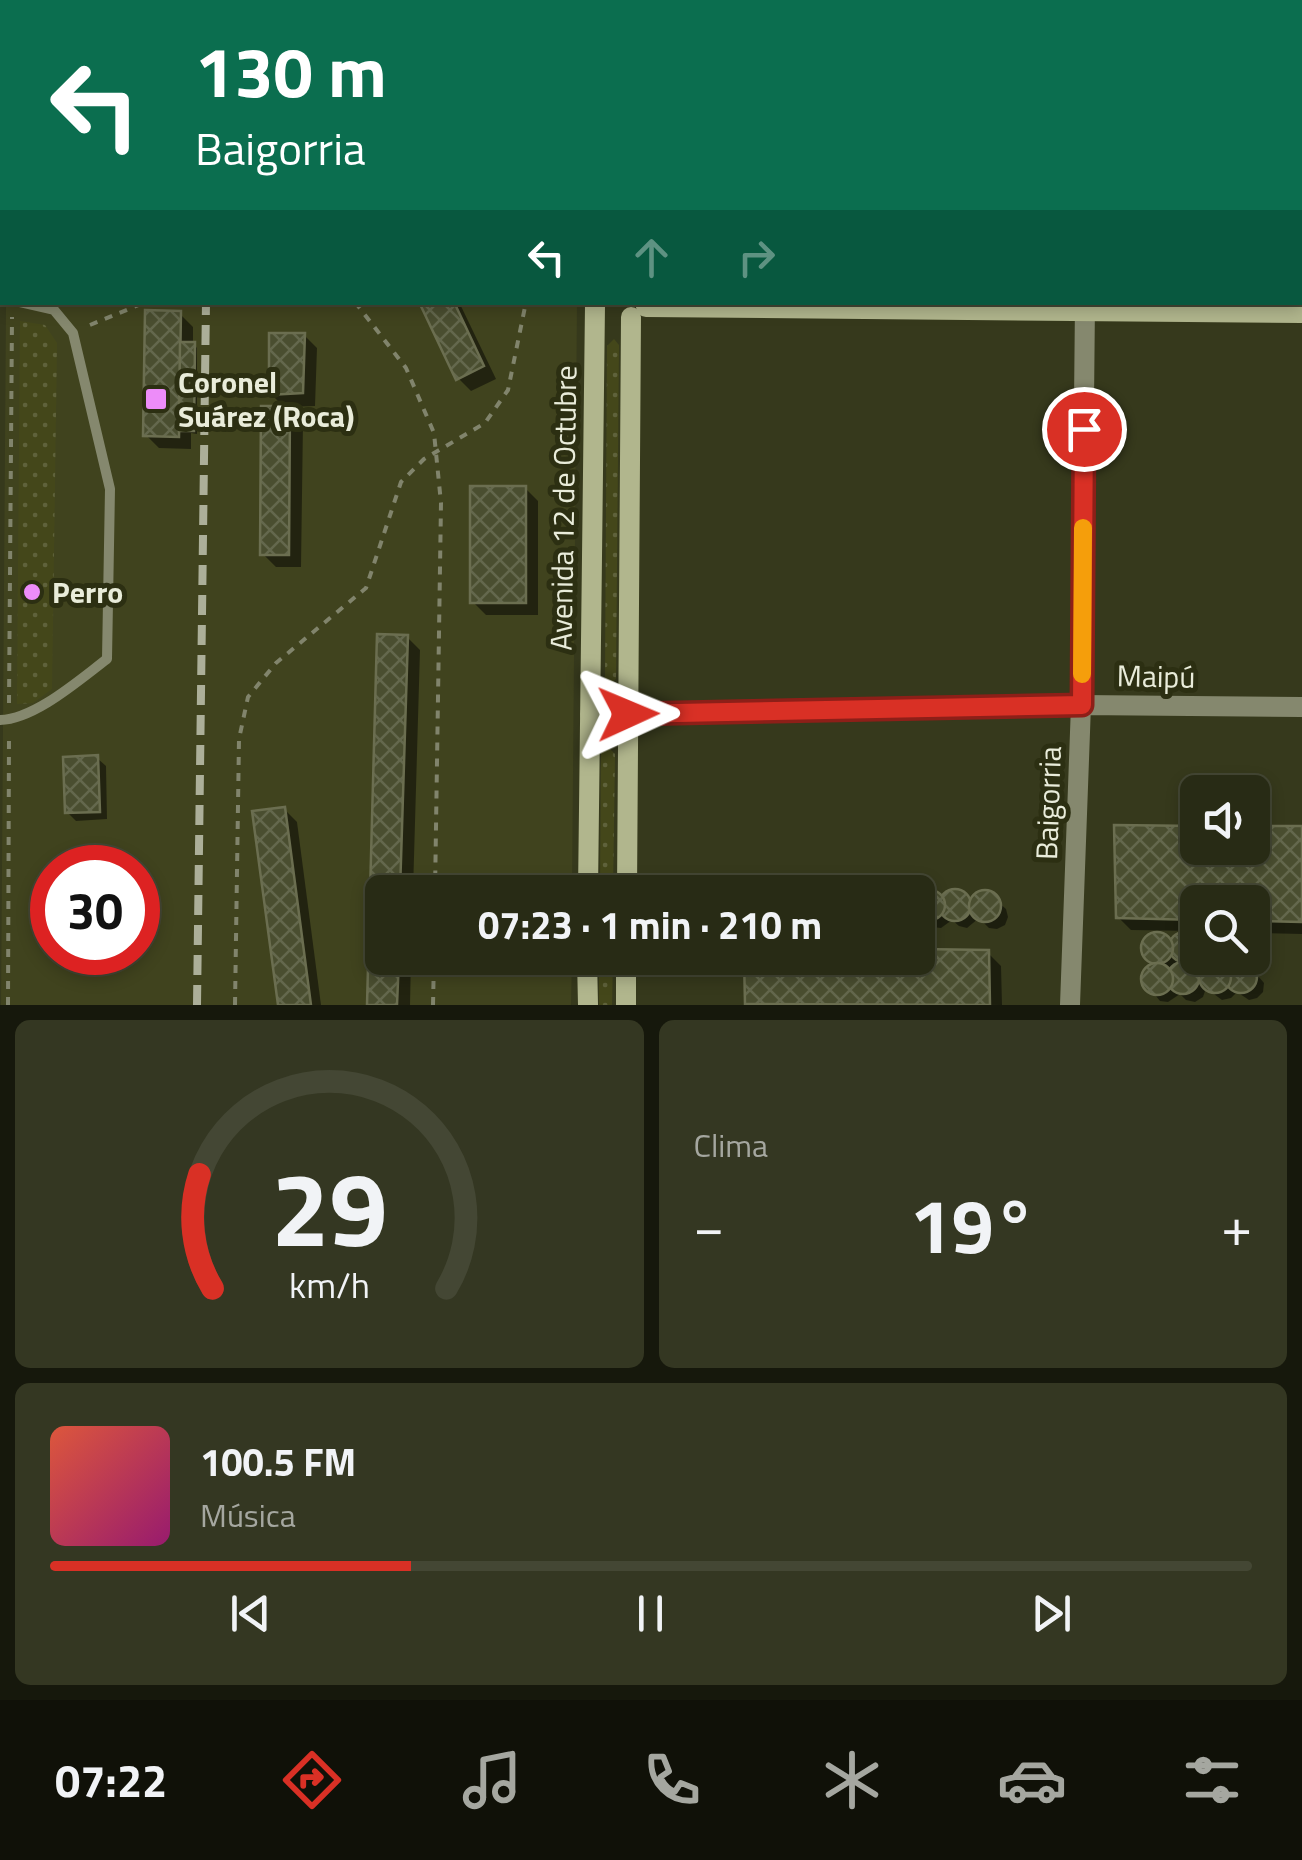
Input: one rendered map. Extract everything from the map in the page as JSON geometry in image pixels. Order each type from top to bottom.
[{"type":"main road","points":[[0,269],[0,286]]},
{"type":"main road","name":"Avenida 12 de Octubre","points":[[588,875],[594,305]]},
{"type":"main road","points":[[595,305],[608,316],[641,309],[1085,306],[1302,314]]},
{"type":"main road","points":[[627,875],[628,714],[641,309]]},
{"type":"main road","points":[[588,975],[588,1005]]},
{"type":"main road","points":[[626,975],[626,1005]]},
{"type":"street","name":"Baigorria","points":[[1070,1005],[1082,705],[1085,306]]},
{"type":"street","name":"Maipú","points":[[590,714],[1082,705],[1302,707]]},
{"type":"lane","points":[[4,720],[53,700],[106,659],[110,489],[73,332],[54,310],[30,305]]},
{"type":"path","points":[[8,1005],[4,720],[16,305]]},
{"type":"path","points":[[73,332],[139,305]]},
{"type":"path","points":[[357,305],[406,368],[434,433],[440,503],[435,875]]},
{"type":"path","points":[[235,1005],[239,739],[248,696],[276,663],[366,588],[401,482],[436,452],[486,423],[508,390],[525,305]]},
{"type":"path","points":[[434,975],[434,1005]]},
{"type":"shaded area","points":[[6,305],[577,305],[572,875],[365,875],[365,975],[572,975],[571,1005],[1,1005]]},
{"type":"shaded area","points":[[20,321],[45,325],[57,343],[52,689],[33,703],[17,704]]},
{"type":"shaded area","points":[[614,339],[619,345],[616,679],[611,683],[605,679],[607,346]]},
{"type":"shaded area","points":[[609,748],[615,754],[613,875],[600,875],[601,753]]},
{"type":"shaded area","points":[[599,975],[613,975],[612,1005],[599,1005]]},
{"type":"building","points":[[420,305],[455,305],[484,366],[456,380]]},
{"type":"building","points":[[145,310],[181,311],[179,437],[143,436]]},
{"type":"building","points":[[269,333],[305,333],[303,393],[269,395]]},
{"type":"building","points":[[180,342],[195,342],[194,431],[179,431]]},
{"type":"building","points":[[261,406],[290,406],[289,555],[260,555]]},
{"type":"building","points":[[470,486],[526,486],[526,603],[470,603]]},
{"type":"building","points":[[377,634],[408,635],[401,875],[371,875]]},
{"type":"building","points":[[98,755],[100,812],[65,813],[63,757]]},
{"type":"building","points":[[285,807],[311,1005],[278,1005],[252,811]]},
{"type":"building","points":[[1114,825],[1180,826],[1180,865],[1270,865],[1270,826],[1302,826],[1302,922],[1270,921],[1270,885],[1180,885],[1180,920],[1116,918]]},
{"type":"building","points":[[955,889],[966,894],[971,905],[966,916],[955,921],[944,916],[939,905],[944,894]]},
{"type":"building","points":[[985,890],[996,895],[1001,906],[996,917],[985,922],[974,917],[969,906],[974,895]]},
{"type":"building","points":[[935,891],[944,899],[944,911],[935,919]]},
{"type":"building","points":[[1157,932],[1168,937],[1173,948],[1168,959],[1157,964],[1146,959],[1141,948],[1146,937]]},
{"type":"building","points":[[1178,933],[1180,961],[1173,958],[1169,947]]},
{"type":"building","points":[[935,949],[989,950],[990,1005],[745,1004],[744,975],[935,975]]},
{"type":"building","points":[[1180,962],[1180,975],[1198,975],[1198,984],[1189,993],[1177,993],[1168,984],[1168,972],[1177,963]]},
{"type":"building","points":[[1157,963],[1168,968],[1173,979],[1168,990],[1157,995],[1146,990],[1141,979],[1146,968]]},
{"type":"building","points":[[368,975],[398,975],[397,1005],[367,1005]]},
{"type":"building","points":[[1199,975],[1231,975],[1226,988],[1215,993],[1204,988],[1199,977]]},
{"type":"building","points":[[1225,975],[1257,975],[1252,988],[1241,993],[1230,988],[1225,977]]},
{"type":"railway","points":[[197,1005],[206,305]]},
{"type":"slow traffic","points":[[1082,674],[1083,528]]},
{"type":"place","name":"Coronel Suárez (Roca)","points":[[156,399]]},
{"type":"place","name":"Perro","points":[[32,592]]},
{"type":"route","points":[[628,714],[1082,705],[1084,429]]}]
